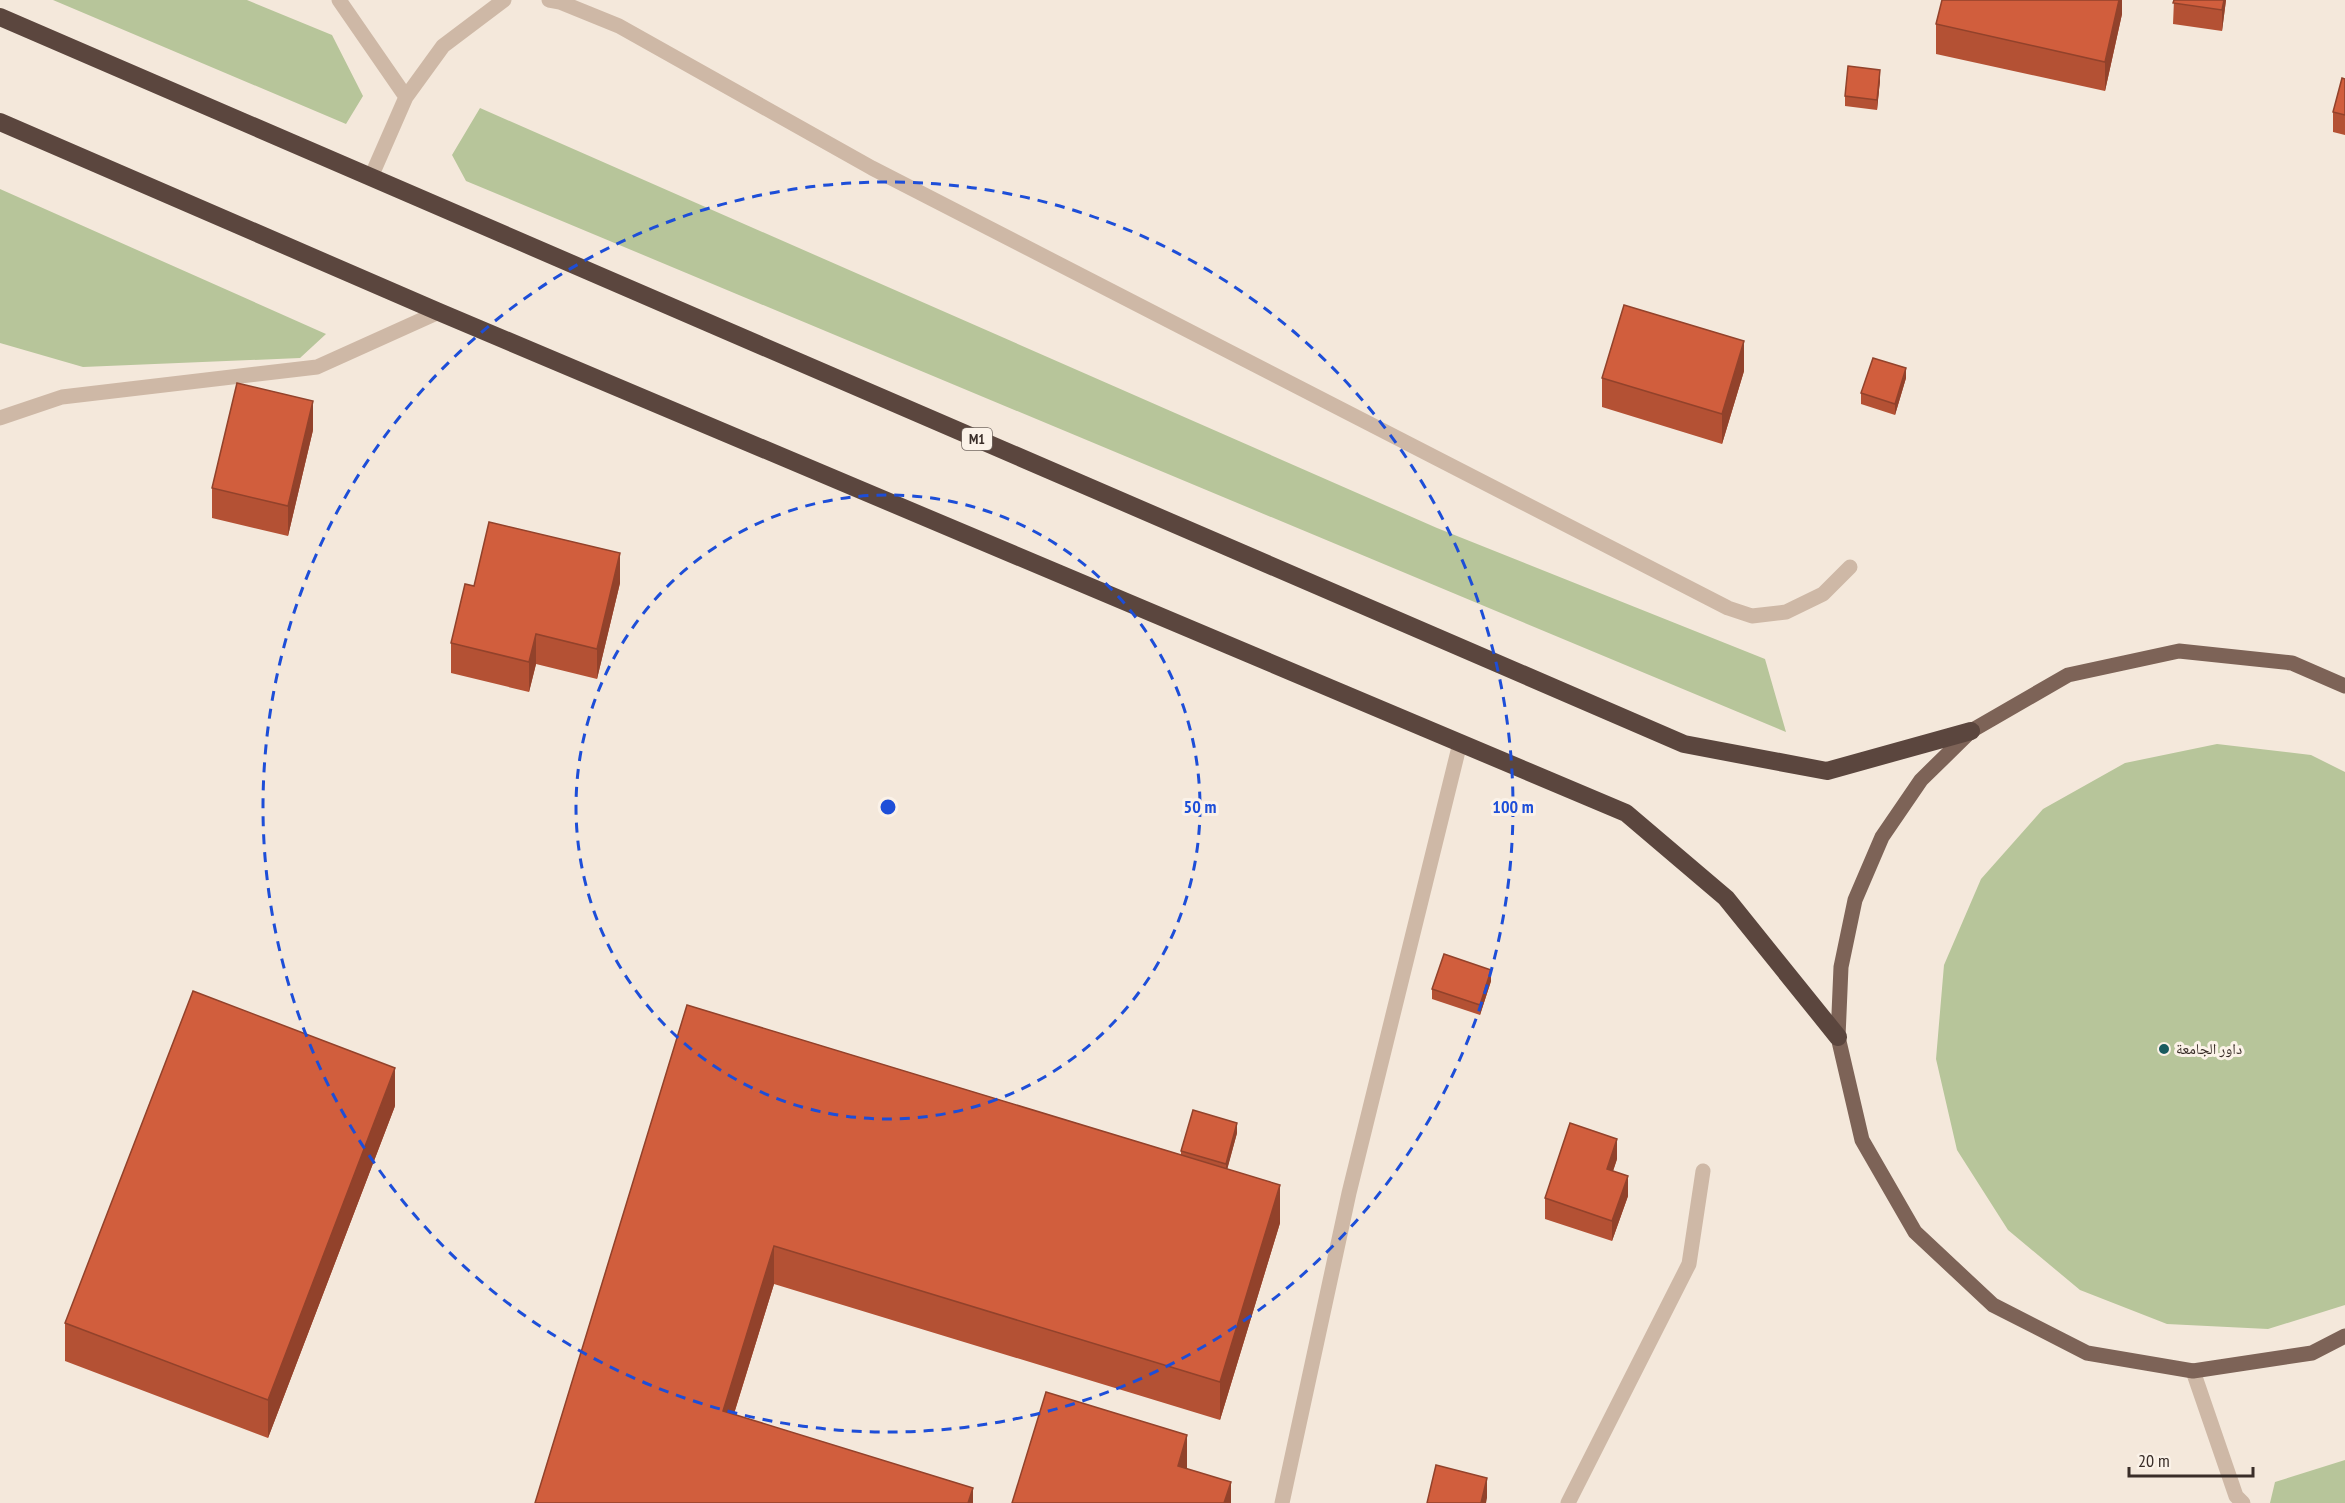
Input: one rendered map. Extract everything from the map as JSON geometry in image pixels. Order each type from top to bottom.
[{"type":"highway","name":"M1","points":[[0,17],[1684,744],[1827,771],[1971,731]]},
{"type":"highway","points":[[0,122],[439,312],[1626,813],[1726,898],[1838,1037]]},
{"type":"main road","points":[[2345,686],[2292,663],[2180,651],[2068,675],[1971,731],[1922,780],[1882,837],[1855,900],[1841,968],[1838,1037],[1862,1140],[1915,1233],[1993,1305],[2087,1353],[2193,1371],[2312,1353],[2345,1336]]},
{"type":"street","points":[[339,0],[406,97]]},
{"type":"street","points":[[371,177],[406,97],[443,46],[504,0]]},
{"type":"street","points":[[549,0],[619,27],[872,168],[1728,608],[1752,616],[1786,612],[1823,594],[1850,567]]},
{"type":"street","points":[[0,418],[62,398],[317,368],[439,312]]},
{"type":"street","points":[[1282,1503],[1349,1193],[1461,743]]},
{"type":"street","points":[[1568,1503],[1689,1264],[1703,1171]]},
{"type":"street","points":[[2193,1371],[2236,1496],[2242,1503]]},
{"type":"green space","points":[[53,0],[247,0],[332,35],[363,96],[346,124]]},
{"type":"green space","points":[[480,108],[1437,528],[1765,659],[1786,732],[466,181],[452,155]]},
{"type":"green space","points":[[0,189],[326,334],[300,358],[83,367],[0,343]]},
{"type":"green space","points":[[2217,744],[2311,755],[2345,772],[2345,1305],[2268,1329],[2167,1324],[2080,1290],[2008,1230],[1957,1150],[1936,1059],[1944,965],[1981,879],[2043,809],[2125,763]]},
{"type":"green space","points":[[2345,1460],[2345,1503],[2270,1503],[2275,1482]]},
{"type":"building","points":[[1942,0],[2119,0],[2105,62],[1936,24]]},
{"type":"building","points":[[2174,0],[2224,0],[2222,10],[2173,3]]},
{"type":"building","points":[[1848,66],[1880,70],[1877,100],[1845,96]]},
{"type":"building","points":[[2342,78],[2345,79],[2345,115],[2333,112]]},
{"type":"building","points":[[1624,305],[1744,341],[1722,414],[1602,378]]},
{"type":"building","points":[[1873,358],[1906,368],[1895,404],[1861,393]]},
{"type":"building","points":[[237,383],[313,401],[288,506],[212,488]]},
{"type":"building","points":[[489,522],[620,553],[597,649],[536,634],[529,662],[451,643],[465,584],[474,586]]},
{"type":"building","points":[[1444,954],[1491,970],[1480,1005],[1432,989]]},
{"type":"building","points":[[193,991],[395,1068],[268,1400],[65,1323]]},
{"type":"building","points":[[687,1005],[1280,1185],[1220,1382],[774,1246],[723,1411],[973,1488],[968,1503],[535,1503]]},
{"type":"building","points":[[1193,1110],[1237,1123],[1226,1164],[1181,1151]]},
{"type":"building","points":[[1570,1123],[1617,1139],[1607,1169],[1628,1176],[1612,1221],[1545,1198]]},
{"type":"building","points":[[1046,1392],[1187,1435],[1178,1466],[1231,1482],[1224,1503],[1012,1503]]},
{"type":"building","points":[[1436,1465],[1487,1478],[1481,1503],[1427,1503]]},
{"type":"place","name":"داور الجامعة","points":[[2164,1049]]}]
